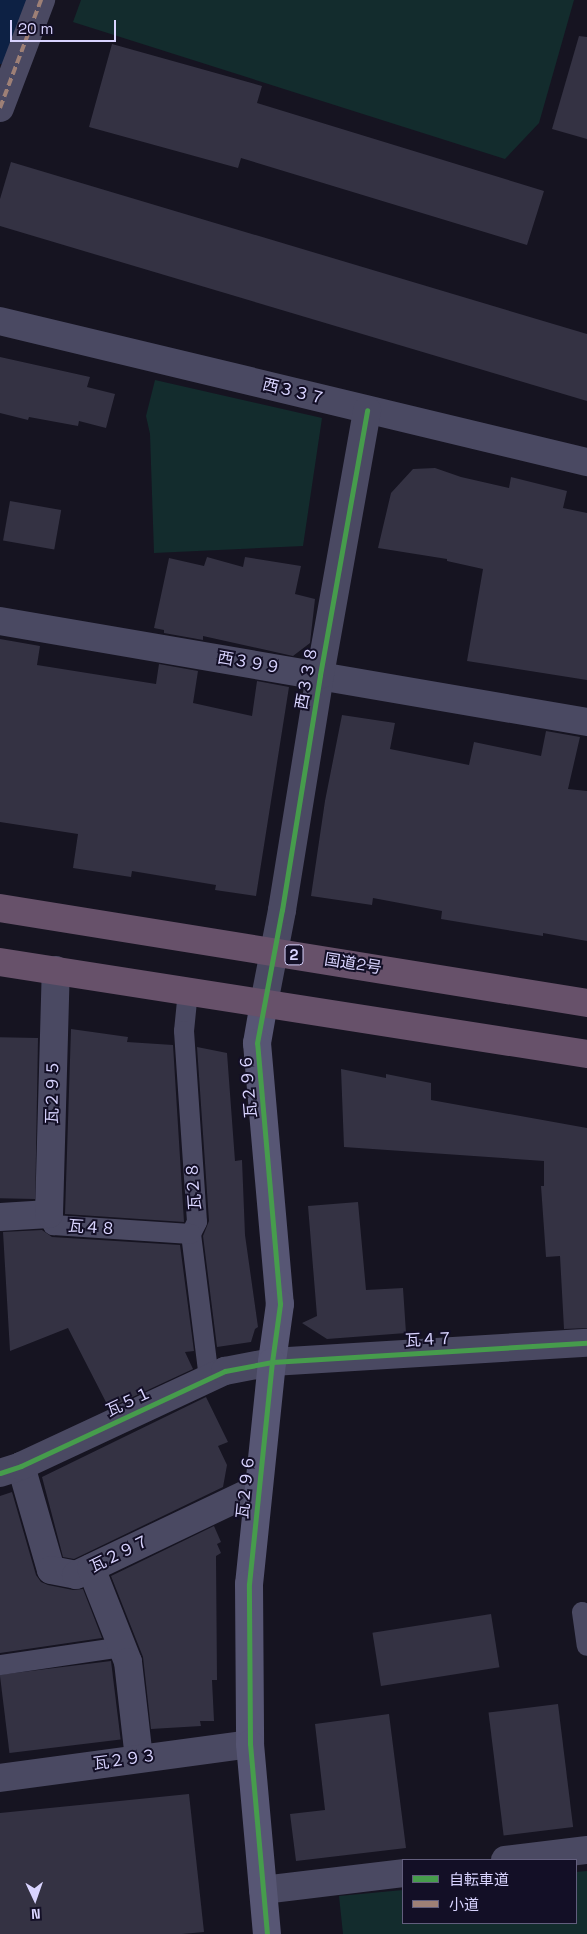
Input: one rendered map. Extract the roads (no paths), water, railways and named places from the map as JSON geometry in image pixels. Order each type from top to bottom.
[{"type":"highway","name":"国道2号","points":[[0,908],[587,1003]]},
{"type":"highway","points":[[0,962],[587,1054]]},
{"type":"street","points":[[0,108],[41,0]]},
{"type":"street","name":"西３３７","points":[[0,321],[587,462]]},
{"type":"street","name":"西３３８","points":[[264,1003],[367,410]]},
{"type":"street","name":"西３９９","points":[[0,621],[587,722]]},
{"type":"street","name":"瓦２９５","points":[[49,1214],[56,970]]},
{"type":"street","name":"瓦２９６","points":[[264,1003],[257,1043],[280,1304],[258,1488],[249,1584],[250,1744],[267,1934]]},
{"type":"street","name":"瓦４８","points":[[0,1217],[49,1214]]},
{"type":"street","name":"瓦４７","points":[[272,1362],[587,1343]]},
{"type":"street","name":"瓦５１","points":[[10,1469],[225,1371],[272,1362]]},
{"type":"street","name":"瓦２９７","points":[[10,1469],[51,1570],[76,1575],[258,1488]]},
{"type":"street","points":[[91,1568],[128,1662],[139,1758]]},
{"type":"street","name":"瓦２９３","points":[[0,1778],[250,1744]]},
{"type":"street","points":[[513,1859],[587,1850]]},
{"type":"street","points":[[263,1890],[402,1873]]},
{"type":"lane","name":"瓦２８","points":[[188,991],[184,1031],[197,1222],[191,1234],[209,1379]]},
{"type":"lane","name":"瓦４８","points":[[49,1214],[53,1225],[191,1234]]},
{"type":"lane","points":[[582,1612],[587,1646]]},
{"type":"lane","points":[[0,1665],[122,1647]]},
{"type":"waterway","points":[[0,32],[12,0]]}]
